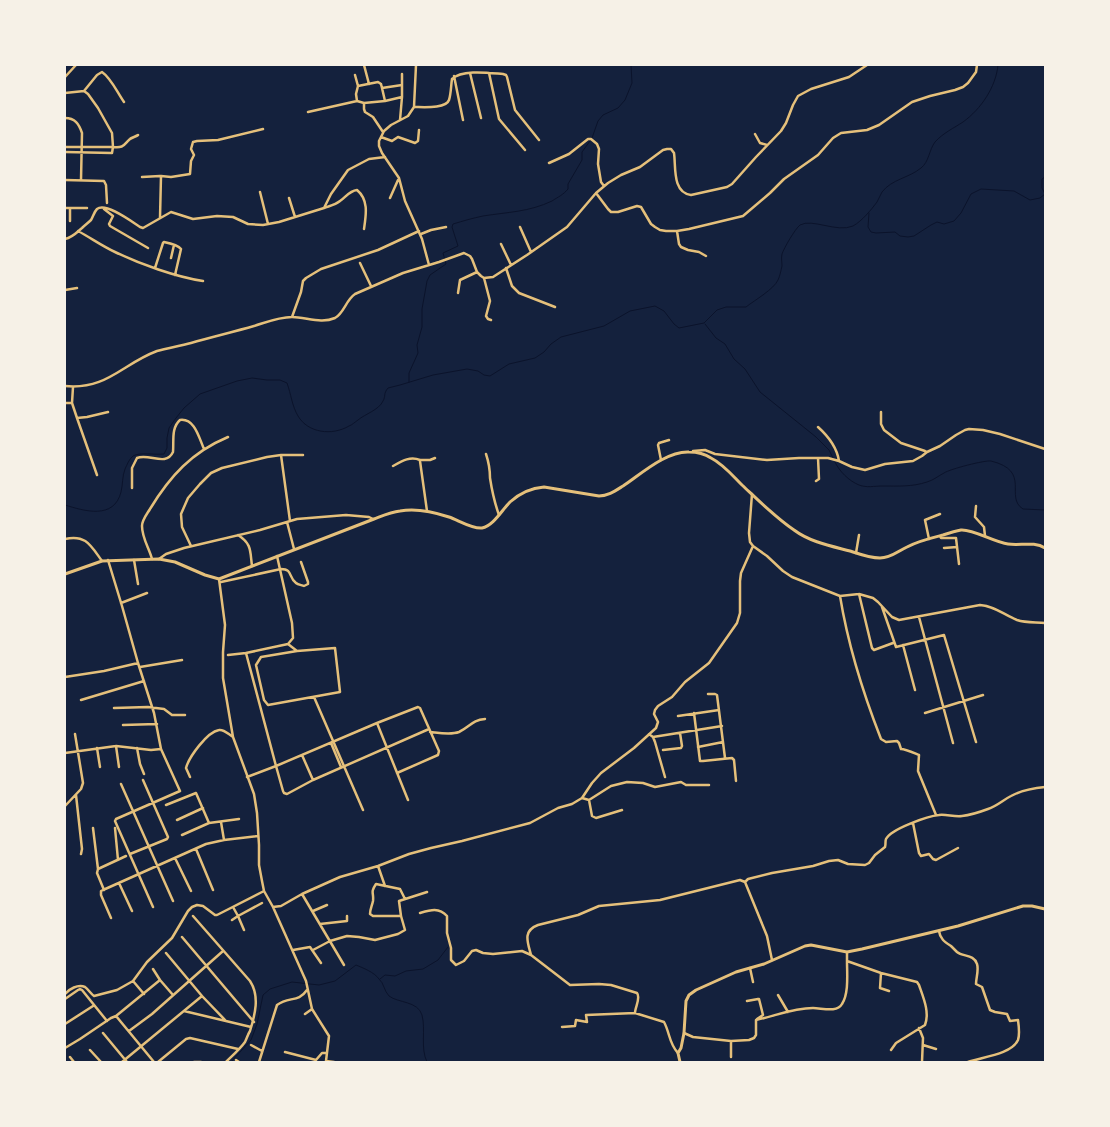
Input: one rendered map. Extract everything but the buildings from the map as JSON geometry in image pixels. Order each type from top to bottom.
[{"type":"street","points":[[65,77],[76,65]]},
{"type":"street","points":[[364,65],[369,84]]},
{"type":"street","points":[[416,65],[414,107],[411,113],[391,124],[383,132],[380,146],[399,178],[405,201],[420,233],[429,265]]},
{"type":"street","points":[[484,278],[493,276],[511,265],[567,227],[604,186],[621,175],[640,167],[667,148],[671,149],[674,153],[678,185],[682,191],[691,194],[727,187],[732,184],[783,127],[798,96],[810,89],[849,77],[867,65]]},
{"type":"street","points":[[596,193],[611,212],[618,212],[637,206],[641,207],[651,224],[660,230],[677,231],[743,216],[784,179],[818,154],[833,138],[841,133],[867,130],[879,125],[912,102],[963,87],[976,72],[977,65]]},
{"type":"street","points":[[84,91],[96,75],[102,72],[108,77],[124,102]]},
{"type":"street","points":[[470,73],[481,118]]},
{"type":"street","points":[[414,107],[441,106],[446,104],[449,100],[452,79],[458,74],[489,73],[506,75],[515,110],[539,140]]},
{"type":"street","points":[[489,73],[499,119],[525,150]]},
{"type":"street","points":[[400,120],[402,74]]},
{"type":"street","points":[[355,75],[358,86],[357,101]]},
{"type":"street","points":[[454,76],[464,120]]},
{"type":"street","points":[[358,86],[378,82],[382,88],[385,101]]},
{"type":"street","points":[[382,88],[402,85]]},
{"type":"street","points":[[65,93],[84,91],[88,94],[109,125],[112,133],[113,147],[112,153],[65,152]]},
{"type":"street","points":[[308,112],[357,101],[364,103],[402,97]]},
{"type":"street","points":[[364,103],[365,112],[373,117],[383,132]]},
{"type":"street","points":[[65,118],[76,121],[82,133],[82,180]]},
{"type":"street","points":[[142,177],[172,177],[190,174],[191,161],[194,155],[191,149],[192,142],[218,140],[263,129]]},
{"type":"street","points":[[381,137],[392,141],[398,137],[415,142],[418,141],[419,130]]},
{"type":"street","points":[[755,134],[760,143],[767,145]]},
{"type":"street","points":[[65,147],[118,148],[138,135]]},
{"type":"street","points":[[549,163],[569,154],[588,139],[591,139],[599,148],[598,164],[601,182],[604,186]]},
{"type":"street","points":[[324,208],[331,194],[348,170],[369,159],[385,157]]},
{"type":"street","points":[[160,218],[161,176]]},
{"type":"street","points":[[390,198],[399,178]]},
{"type":"street","points":[[65,180],[99,180],[105,182],[107,203]]},
{"type":"street","points":[[65,238],[72,237],[91,219],[97,209],[103,208],[115,211],[142,228],[166,214],[174,212],[193,219],[217,216],[233,217],[255,225],[268,224],[295,217],[336,204],[354,190],[357,190],[362,195],[366,206],[364,229]]},
{"type":"street","points":[[260,192],[268,224]]},
{"type":"street","points":[[289,198],[295,217]]},
{"type":"street","points":[[65,208],[88,208]]},
{"type":"street","points":[[70,208],[70,221]]},
{"type":"street","points":[[103,208],[113,216],[109,224],[110,226],[148,248]]},
{"type":"street","points":[[292,317],[303,281],[321,269],[378,250],[420,233],[446,227]]},
{"type":"street","points":[[520,227],[531,252]]},
{"type":"street","points":[[78,231],[116,253],[175,275],[203,281]]},
{"type":"street","points":[[677,231],[681,247],[706,256]]},
{"type":"street","points":[[155,268],[163,243],[174,245],[181,250],[175,275]]},
{"type":"street","points":[[501,244],[511,265]]},
{"type":"street","points":[[171,258],[174,245]]},
{"type":"street","points":[[65,386],[88,386],[105,380],[138,360],[157,352],[270,321],[292,317],[325,320],[333,318],[340,313],[350,297],[372,286],[403,273],[464,253],[472,259],[476,272],[484,278],[490,301],[486,316],[491,320]]},
{"type":"street","points":[[360,263],[372,286]]},
{"type":"street","points":[[506,268],[512,286],[519,294],[555,307]]},
{"type":"street","points":[[458,294],[460,280],[476,272]]},
{"type":"street","points":[[65,290],[77,288]]},
{"type":"street","points":[[73,386],[72,403],[97,475]]},
{"type":"street","points":[[65,403],[72,403]]},
{"type":"street","points":[[77,418],[108,412]]},
{"type":"street","points":[[881,412],[881,424],[884,430],[901,444],[926,452]]},
{"type":"street","points":[[132,488],[132,468],[137,458],[144,456],[159,460],[170,457],[173,452],[175,425],[180,420],[184,419],[193,426],[204,449]]},
{"type":"street","points":[[818,427],[826,434],[836,450],[839,461]]},
{"type":"street","points":[[220,581],[277,556],[399,511],[427,511],[449,516],[482,528],[495,520],[509,503],[528,490],[537,487],[604,496],[661,460],[679,453],[706,450],[714,454],[767,460],[828,458],[865,470],[885,464],[913,461],[965,430],[983,430],[1000,434],[1045,449]]},
{"type":"street","points":[[152,560],[144,538],[142,522],[161,492],[177,472],[204,449],[228,437]]},
{"type":"street","points":[[661,460],[658,444],[669,440]]},
{"type":"street","points":[[689,452],[712,458],[793,530],[818,543],[880,558],[889,557],[907,546],[929,539],[961,530],[969,530],[1006,544],[1035,544],[1045,548]]},
{"type":"street","points":[[486,454],[490,464],[490,478],[499,515]]},
{"type":"street","points":[[281,455],[288,521],[294,550]]},
{"type":"street","points":[[191,546],[182,527],[182,514],[188,498],[211,474],[222,468],[281,455],[303,455]]},
{"type":"street","points":[[393,466],[414,458],[430,460],[435,458]]},
{"type":"street","points":[[816,481],[819,479],[818,458]]},
{"type":"street","points":[[420,460],[427,511]]},
{"type":"street","points":[[752,494],[748,533],[750,542],[792,577],[840,596],[859,594],[873,598],[896,620],[987,605],[1016,619],[1045,623]]},
{"type":"street","points":[[976,506],[976,519],[984,527],[986,537]]},
{"type":"street","points":[[929,539],[925,520],[940,514]]},
{"type":"street","points":[[159,559],[166,554],[191,546],[297,519],[337,515],[374,519]]},
{"type":"street","points":[[238,535],[246,540],[250,548],[252,566]]},
{"type":"street","points":[[856,553],[859,535]]},
{"type":"street","points":[[940,536],[941,538],[956,538],[959,564]]},
{"type":"street","points":[[65,538],[73,537],[84,540],[102,561]]},
{"type":"street","points":[[273,907],[281,906],[302,894],[340,877],[378,866],[409,854],[530,823],[582,798],[601,773],[634,748],[657,726],[658,722],[654,714],[658,706],[672,697],[685,682],[709,663],[737,623],[740,613],[741,572],[753,546]]},
{"type":"street","points":[[944,548],[958,547]]},
{"type":"street","points":[[228,655],[288,644],[293,638],[294,634],[277,556]]},
{"type":"street","points":[[65,574],[108,560],[159,559],[175,562],[220,581],[281,569],[288,570],[295,583],[304,586],[308,582],[301,562]]},
{"type":"street","points":[[108,560],[153,708],[161,749],[180,792],[115,821],[153,907]]},
{"type":"street","points":[[134,560],[138,584]]},
{"type":"street","points":[[220,581],[225,625],[223,678],[232,737],[254,794],[257,813],[259,865],[264,891],[306,981],[312,1009],[329,1036],[326,1062],[334,1062]]},
{"type":"street","points":[[121,603],[147,593]]},
{"type":"street","points":[[859,594],[872,648],[874,650],[894,643]]},
{"type":"street","points":[[840,596],[853,654],[867,702],[881,739],[886,742],[896,741],[901,749],[918,755],[918,771],[936,816]]},
{"type":"street","points":[[882,606],[896,647],[944,634],[976,742]]},
{"type":"street","points":[[919,617],[954,743]]},
{"type":"street","points":[[288,644],[297,651]]},
{"type":"street","points":[[903,645],[915,690]]},
{"type":"street","points":[[334,648],[340,692],[268,705],[264,700],[256,665],[261,657],[297,651],[334,648]]},
{"type":"street","points":[[246,653],[284,793],[288,794],[312,780],[429,730],[453,734],[478,720],[485,719]]},
{"type":"street","points":[[140,667],[182,660]]},
{"type":"street","points":[[65,678],[138,663]]},
{"type":"street","points":[[81,700],[144,682]]},
{"type":"street","points":[[708,694],[717,695],[725,758]]},
{"type":"street","points":[[925,713],[983,695]]},
{"type":"street","points":[[314,697],[332,743],[363,810]]},
{"type":"street","points":[[247,777],[418,707],[439,751],[438,755],[397,773]]},
{"type":"street","points":[[114,708],[165,709],[172,715],[185,715]]},
{"type":"street","points":[[678,716],[719,710]]},
{"type":"street","points":[[694,713],[700,761],[732,758],[734,760],[736,781]]},
{"type":"street","points":[[377,723],[408,800]]},
{"type":"street","points":[[123,725],[157,724]]},
{"type":"street","points":[[649,734],[653,736],[722,726]]},
{"type":"street","points":[[190,777],[186,765],[203,741],[214,732],[220,730],[225,731],[232,737]]},
{"type":"street","points":[[663,750],[680,748],[682,746],[680,733]]},
{"type":"street","points":[[65,806],[81,789],[82,783],[74,734]]},
{"type":"street","points":[[653,736],[665,777]]},
{"type":"street","points":[[698,747],[723,742]]},
{"type":"street","points":[[65,753],[116,746],[161,749]]},
{"type":"street","points":[[116,746],[119,766]]},
{"type":"street","points":[[97,748],[100,767]]},
{"type":"street","points":[[137,748],[144,774]]},
{"type":"street","points":[[302,755],[312,780]]},
{"type":"street","points":[[130,854],[168,837],[143,780]]},
{"type":"street","points":[[582,798],[589,800],[611,786],[627,782],[640,782],[655,787],[680,782],[686,785],[709,785]]},
{"type":"street","points":[[121,784],[172,901]]},
{"type":"street","points":[[745,882],[748,879],[772,873],[813,866],[829,861],[838,860],[848,864],[865,865],[885,847],[888,837],[912,823],[936,816],[966,816],[994,807],[1018,792],[1045,787]]},
{"type":"street","points":[[166,805],[196,793],[209,822]]},
{"type":"street","points":[[76,795],[81,854]]},
{"type":"street","points":[[589,800],[592,816],[596,818],[622,810]]},
{"type":"street","points":[[177,820],[202,808]]},
{"type":"street","points":[[182,836],[209,822],[239,819]]},
{"type":"street","points":[[221,822],[224,840]]},
{"type":"street","points":[[912,823],[919,853],[922,856],[929,854],[936,860],[958,848]]},
{"type":"street","points":[[93,828],[97,873],[104,890]]},
{"type":"street","points":[[115,828],[118,860]]},
{"type":"street","points":[[111,918],[101,895],[101,892],[104,890],[206,844],[258,836]]},
{"type":"street","points":[[196,849],[213,890]]},
{"type":"street","points":[[98,869],[126,856]]},
{"type":"street","points":[[175,858],[191,891]]},
{"type":"street","points":[[378,866],[385,886]]},
{"type":"street","points":[[531,955],[526,939],[532,927],[578,915],[599,906],[660,900],[740,880],[745,882],[767,936],[772,960]]},
{"type":"street","points":[[119,883],[132,911]]},
{"type":"street","points":[[401,916],[373,916],[370,914],[373,902],[372,892],[375,885],[400,888],[405,899]]},
{"type":"street","points":[[65,994],[73,987],[84,987],[94,996],[118,990],[133,981],[147,962],[172,938],[192,907],[197,905],[203,906],[215,915],[264,891]]},
{"type":"street","points":[[313,950],[330,941],[347,936],[360,936],[375,940],[398,934],[404,930],[398,902],[427,892]]},
{"type":"street","points":[[302,894],[344,965]]},
{"type":"street","points":[[232,920],[262,903]]},
{"type":"street","points":[[312,911],[327,905]]},
{"type":"street","points":[[678,1053],[684,1033],[686,1001],[689,995],[736,972],[811,945],[847,952],[938,931],[1023,906],[1045,909]]},
{"type":"street","points":[[233,907],[244,930]]},
{"type":"street","points":[[420,913],[432,910],[443,912],[447,916],[447,933],[451,948],[451,960],[456,965],[464,961],[472,951],[476,950],[492,954],[522,951],[531,955],[570,985],[611,985],[637,992],[639,995],[635,1014]]},
{"type":"street","points":[[192,916],[254,986],[256,1001],[254,1022],[246,1040],[226,1062]]},
{"type":"street","points":[[320,924],[347,920],[347,916]]},
{"type":"street","points":[[938,931],[942,940],[957,952],[977,962],[976,984],[982,986],[990,1010],[1006,1014],[1010,1021],[1018,1020],[1019,1036],[1015,1044],[1003,1052],[968,1062]]},
{"type":"street","points":[[182,937],[254,1022]]},
{"type":"street","points":[[293,950],[310,946],[322,963]]},
{"type":"street","points":[[129,1031],[152,1014],[223,951]]},
{"type":"street","points":[[756,1020],[801,1009],[838,1008],[842,1004],[848,979],[847,952]]},
{"type":"street","points":[[166,953],[226,1021]]},
{"type":"street","points":[[848,962],[919,984],[926,1013],[925,1024],[896,1043],[891,1050]]},
{"type":"street","points":[[750,968],[753,982]]},
{"type":"street","points":[[153,969],[174,995]]},
{"type":"street","points":[[881,973],[880,988],[890,991]]},
{"type":"street","points":[[65,1048],[116,1016],[160,980]]},
{"type":"street","points":[[133,981],[144,994]]},
{"type":"street","points":[[259,1062],[276,1004],[301,997],[308,989]]},
{"type":"street","points":[[65,999],[78,990],[82,990],[106,1021]]},
{"type":"street","points":[[778,994],[788,1012]]},
{"type":"street","points":[[122,1062],[126,1061],[141,1046],[202,996]]},
{"type":"street","points":[[747,1001],[759,1000],[763,1015],[756,1020]]},
{"type":"street","points":[[65,1024],[94,1006]]},
{"type":"street","points":[[304,1014],[312,1009]]},
{"type":"street","points":[[184,1011],[251,1027]]},
{"type":"street","points":[[562,1027],[575,1026],[576,1020],[586,1022],[586,1015],[635,1014],[664,1022],[680,1062]]},
{"type":"street","points":[[116,1016],[156,1062],[190,1038],[238,1049]]},
{"type":"street","points":[[684,1033],[693,1037],[731,1041],[749,1040],[756,1035],[756,1020]]},
{"type":"street","points":[[919,1028],[923,1045],[922,1062]]},
{"type":"street","points":[[103,1033],[126,1061]]},
{"type":"street","points":[[731,1041],[731,1057]]},
{"type":"street","points":[[251,1045],[262,1051]]},
{"type":"street","points":[[923,1045],[936,1049]]},
{"type":"street","points":[[90,1050],[100,1062]]},
{"type":"street","points":[[285,1052],[316,1060],[322,1053],[327,1053]]},
{"type":"street","points":[[70,1057],[74,1062]]},
{"type":"street","points":[[194,1062],[201,1062]]},
{"type":"waterway","points":[[592,138],[598,121],[603,115],[618,108],[625,100],[632,83],[631,65]]},
{"type":"waterway","points":[[65,505],[89,511],[105,510],[112,507],[121,492],[124,472],[132,457],[139,454],[164,454],[167,448],[169,428],[184,408],[200,394],[237,381],[252,378],[280,380],[287,383],[294,408],[302,422],[321,431],[335,431],[351,425],[372,412],[381,404],[388,388],[433,375],[467,369],[490,376],[509,364],[535,358],[561,337],[604,326],[630,311],[655,306],[664,311],[679,328],[704,323],[717,310],[726,307],[746,307],[776,283],[782,266],[783,251],[800,225],[811,223],[847,228],[860,221],[875,205],[886,188],[921,168],[926,163],[935,142],[976,111],[991,89],[998,65]]},
{"type":"waterway","points":[[409,382],[409,373],[418,353],[417,345],[422,327],[422,309],[427,281],[430,275],[446,264],[443,253],[458,246],[452,227],[453,224],[483,216],[527,210],[552,201],[568,189],[568,184],[582,160],[582,152],[590,141]]},
{"type":"waterway","points":[[869,213],[868,227],[871,232],[895,232],[900,236],[914,236],[937,222],[944,224],[954,221],[961,213],[971,194],[981,189],[1014,191],[1030,200],[1040,198],[1045,194],[1042,188],[1042,179],[1045,177]]},
{"type":"waterway","points":[[705,324],[716,338],[725,344],[734,359],[745,369],[760,392],[816,437],[829,450],[833,458]]},
{"type":"waterway","points":[[835,462],[852,481],[862,486],[871,487],[921,484],[953,469],[991,461],[1003,465],[1011,471],[1014,477],[1016,498],[1018,504],[1023,509],[1045,510]]},
{"type":"waterway","points":[[380,979],[385,975],[395,976],[406,971],[423,969],[438,960],[448,947]]},
{"type":"waterway","points":[[231,1062],[251,1040],[257,1024],[263,995],[270,989],[292,982],[319,985],[335,981],[356,965],[368,970],[377,977],[389,996],[420,1010],[423,1021],[424,1051],[427,1062]]}]
